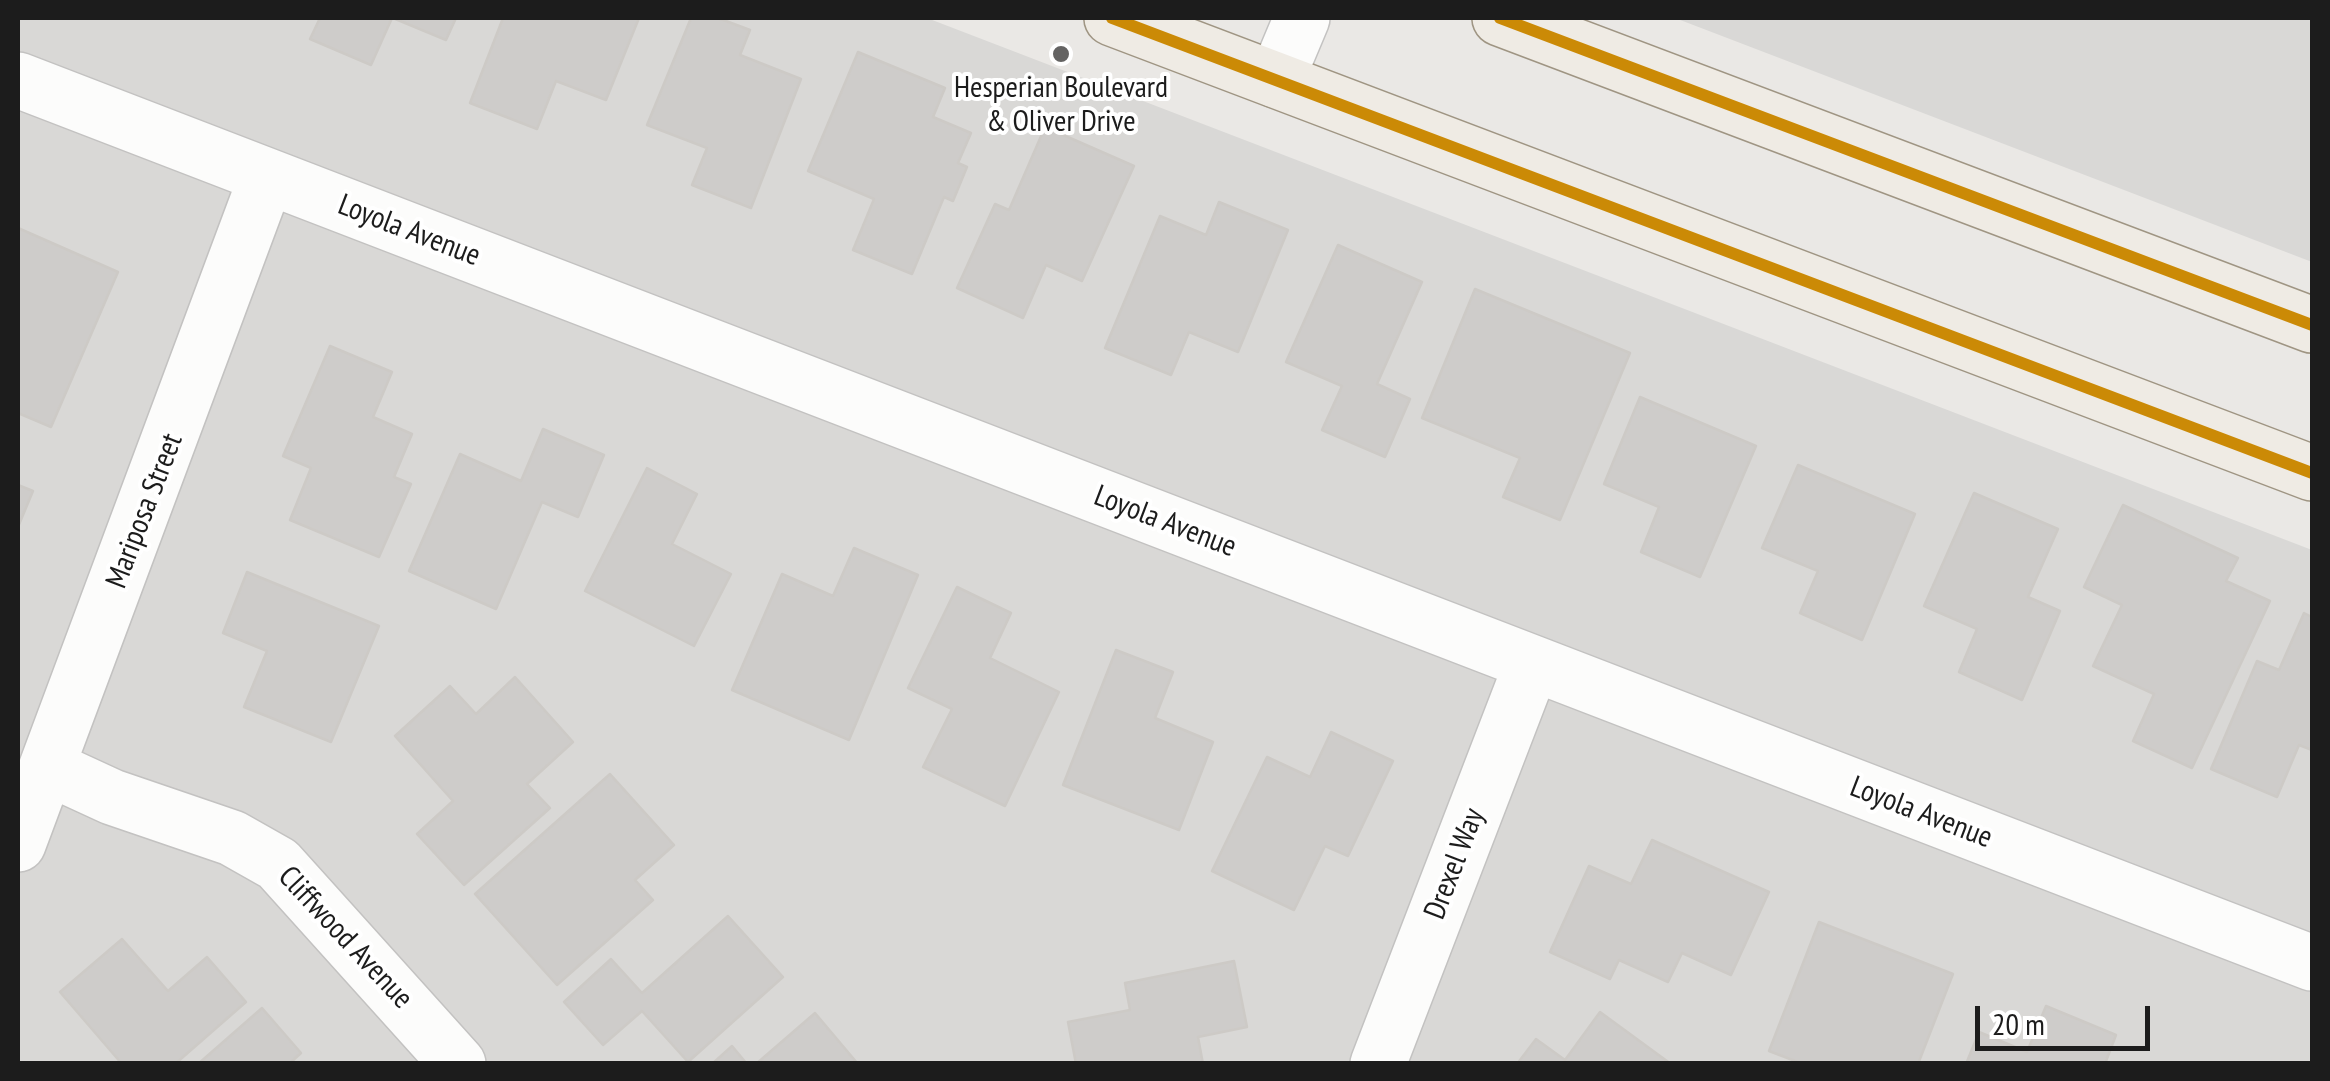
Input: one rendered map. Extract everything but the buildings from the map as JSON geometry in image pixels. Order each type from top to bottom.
[{"type":"main road","points":[[1112,18],[2312,472]]},
{"type":"main road","points":[[1500,18],[2312,325]]},
{"type":"street","points":[[1276,80],[1302,18]]},
{"type":"street","name":"Loyola Avenue","points":[[18,80],[2312,963]]},
{"type":"street","name":"Mariposa Street","points":[[18,844],[267,176]]},
{"type":"street","name":"Drexel Way","points":[[1378,1064],[1532,664]]},
{"type":"street","name":"Cliffwood Avenue","points":[[49,768],[112,797],[232,838],[278,864],[458,1064]]},
{"type":"shaded area","points":[[18,18],[927,18],[2312,550],[2312,1063],[18,1063]]},
{"type":"shaded area","points":[[1675,18],[2312,18],[2312,262]]},
{"type":"transit line","points":[[1112,18],[2312,473]]},
{"type":"transit line","points":[[1500,18],[2312,325]]},
{"type":"place","name":"Hesperian Boulevard & Oliver Drive","points":[[1061,54]]}]
